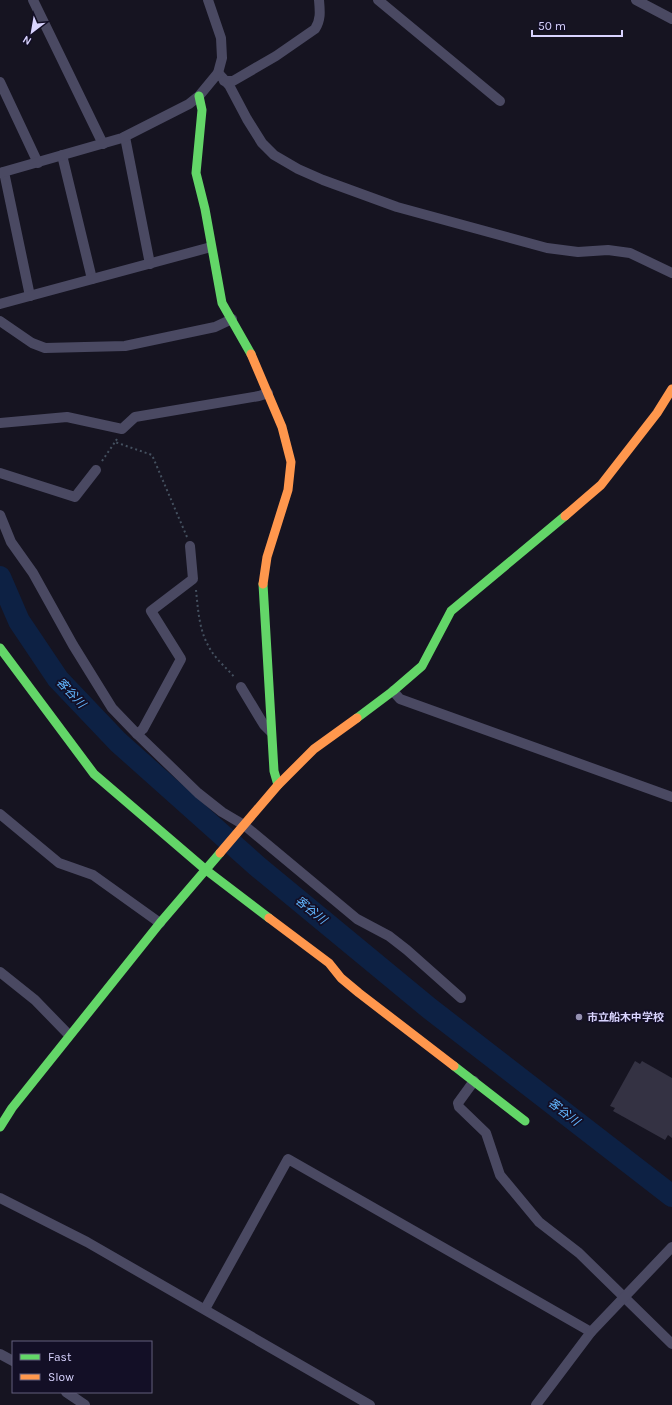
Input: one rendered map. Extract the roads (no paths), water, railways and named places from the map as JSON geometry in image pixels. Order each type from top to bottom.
[{"type":"street","points":[[33,0],[103,144]]},
{"type":"street","points":[[30,296],[2,173],[103,144],[125,136],[189,104],[200,96],[221,77],[221,38],[208,0]]},
{"type":"street","points":[[221,77],[233,81],[276,56],[315,29],[319,23],[319,0]]},
{"type":"street","points":[[378,0],[500,101]]},
{"type":"street","points":[[636,0],[672,19]]},
{"type":"street","points":[[221,77],[229,85],[246,119],[262,142],[274,155],[298,169],[323,180],[397,207],[547,248],[578,252],[608,250],[630,253],[672,274]]},
{"type":"street","points":[[0,82],[38,163]]},
{"type":"street","points":[[200,96],[202,110],[198,126],[196,173],[205,209],[222,303],[250,352],[268,393],[282,427],[291,462],[288,490],[267,557],[263,587],[271,732],[274,771],[278,785]]},
{"type":"street","points":[[125,136],[150,264]]},
{"type":"street","points":[[62,155],[92,279]]},
{"type":"street","points":[[0,304],[211,247]]},
{"type":"street","points":[[0,321],[32,343],[45,348],[125,346],[215,327],[232,319]]},
{"type":"street","points":[[0,1127],[12,1108],[69,1035],[160,923],[278,785],[314,749],[393,691],[422,666],[451,611],[601,485],[657,413],[672,389]]},
{"type":"street","points":[[0,423],[68,417],[122,430],[135,417],[259,396],[268,393]]},
{"type":"street","points":[[0,473],[75,497],[96,470]]},
{"type":"street","points":[[0,515],[11,542],[33,573],[76,652],[112,708],[136,734],[198,792],[222,812],[357,919],[389,936],[407,950],[461,998]]},
{"type":"street","points":[[136,734],[142,729],[181,659],[151,611],[192,579],[190,546]]},
{"type":"street","points":[[0,648],[94,774],[207,868],[329,963],[341,978],[359,993],[525,1121]]},
{"type":"street","points":[[241,687],[264,725],[271,732]]},
{"type":"street","points":[[393,691],[400,699],[672,797]]},
{"type":"street","points":[[0,814],[59,863],[93,875],[160,923]]},
{"type":"street","points":[[0,972],[35,1000],[69,1035]]},
{"type":"street","points":[[474,1081],[458,1102],[459,1108],[486,1133],[500,1175],[539,1222],[578,1253],[672,1344]]},
{"type":"street","points":[[205,1308],[288,1160],[591,1332]]},
{"type":"street","points":[[0,1198],[87,1242],[205,1308],[370,1405]]},
{"type":"street","points":[[536,1405],[591,1332],[671,1249]]},
{"type":"street","points":[[0,1354],[12,1360]]},
{"type":"street","points":[[67,1393],[85,1405]]},
{"type":"waterway","name":"客谷川","points":[[0,577],[19,621],[58,679],[118,742],[257,866],[429,1008],[672,1196]]},
{"type":"place","name":"市立船木中学校","points":[[579,1017]]}]
